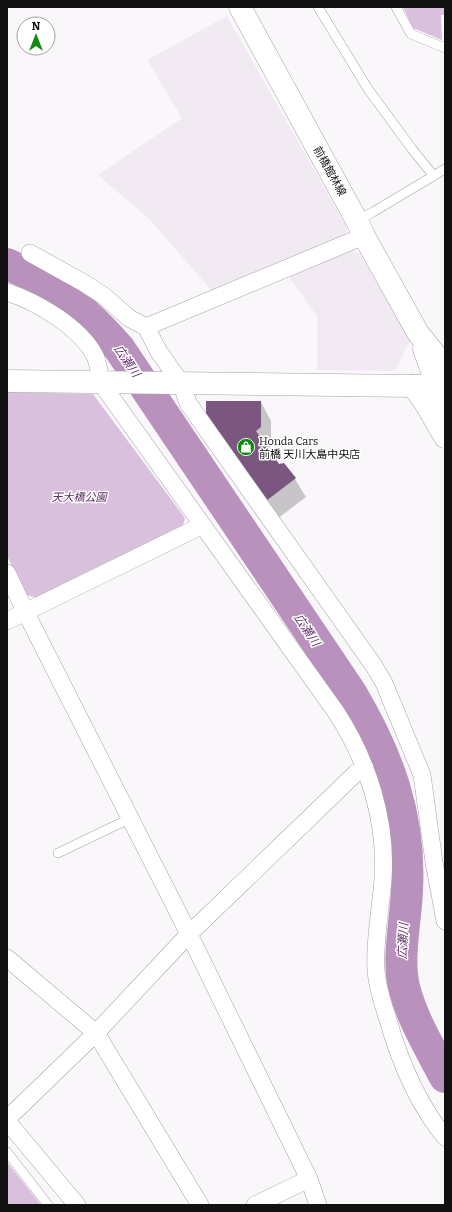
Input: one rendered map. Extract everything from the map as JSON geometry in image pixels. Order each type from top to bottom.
[{"type":"main road","name":"前橋館林線","points":[[240,7],[420,335],[426,358],[442,378],[445,407]]},
{"type":"main road","points":[[7,381],[412,386],[442,378]]},
{"type":"main road","points":[[412,386],[424,401],[445,437]]},
{"type":"street","points":[[146,327],[361,228]]},
{"type":"street","points":[[30,253],[84,283],[104,296],[129,318],[146,327],[174,383],[374,666],[403,728],[422,775],[434,862],[445,921]]},
{"type":"street","points":[[7,292],[21,297],[50,313],[64,322],[81,337],[96,357],[110,383],[203,525],[336,712],[349,733],[365,768],[378,814],[382,837],[383,878],[376,954],[378,986],[392,1035],[412,1085],[426,1110],[445,1137]]},
{"type":"street","points":[[7,621],[203,525]]},
{"type":"street","points":[[7,573],[189,934],[309,1179],[318,1205]]},
{"type":"street","points":[[78,1205],[7,1120],[96,1033],[189,934],[356,773],[365,768]]},
{"type":"street","points":[[7,958],[96,1033],[200,1205]]},
{"type":"street","points":[[256,1205],[309,1179]]},
{"type":"lane","points":[[318,7],[368,89],[433,175]]},
{"type":"lane","points":[[396,7],[411,34],[445,48]]},
{"type":"lane","points":[[361,228],[373,212],[445,169]]},
{"type":"lane","points":[[58,853],[131,818]]},
{"type":"lane","points":[[7,1152],[48,1205]]},
{"type":"shaded area","points":[[227,16],[347,228],[346,239],[214,293],[150,220],[98,175],[182,118],[147,60]]},
{"type":"shaded area","points":[[350,249],[360,254],[410,340],[395,371],[317,370],[317,316],[288,276]]},
{"type":"green space","points":[[403,7],[445,7],[445,15],[441,15],[442,40],[413,28]]},
{"type":"green space","name":"天大橋公園","points":[[7,392],[93,394],[185,518],[182,529],[38,598],[26,595],[7,556]]},
{"type":"green space","points":[[7,1162],[41,1205],[7,1205]]},
{"type":"building","name":"Honda Cars 前橋 天川大島中央店","points":[[206,401],[261,401],[261,427],[256,431],[279,464],[284,463],[296,478],[266,501],[206,421]]},
{"type":"waterway","name":"広瀬川","points":[[7,264],[41,280],[66,297],[94,321],[119,348],[351,693],[364,716],[386,763],[401,812],[405,837],[407,890],[401,964],[404,987],[407,999],[417,1022],[445,1077]]},
{"type":"place","name":"Honda Cars 前橋 天川大島中央店","points":[[246,447]]}]
